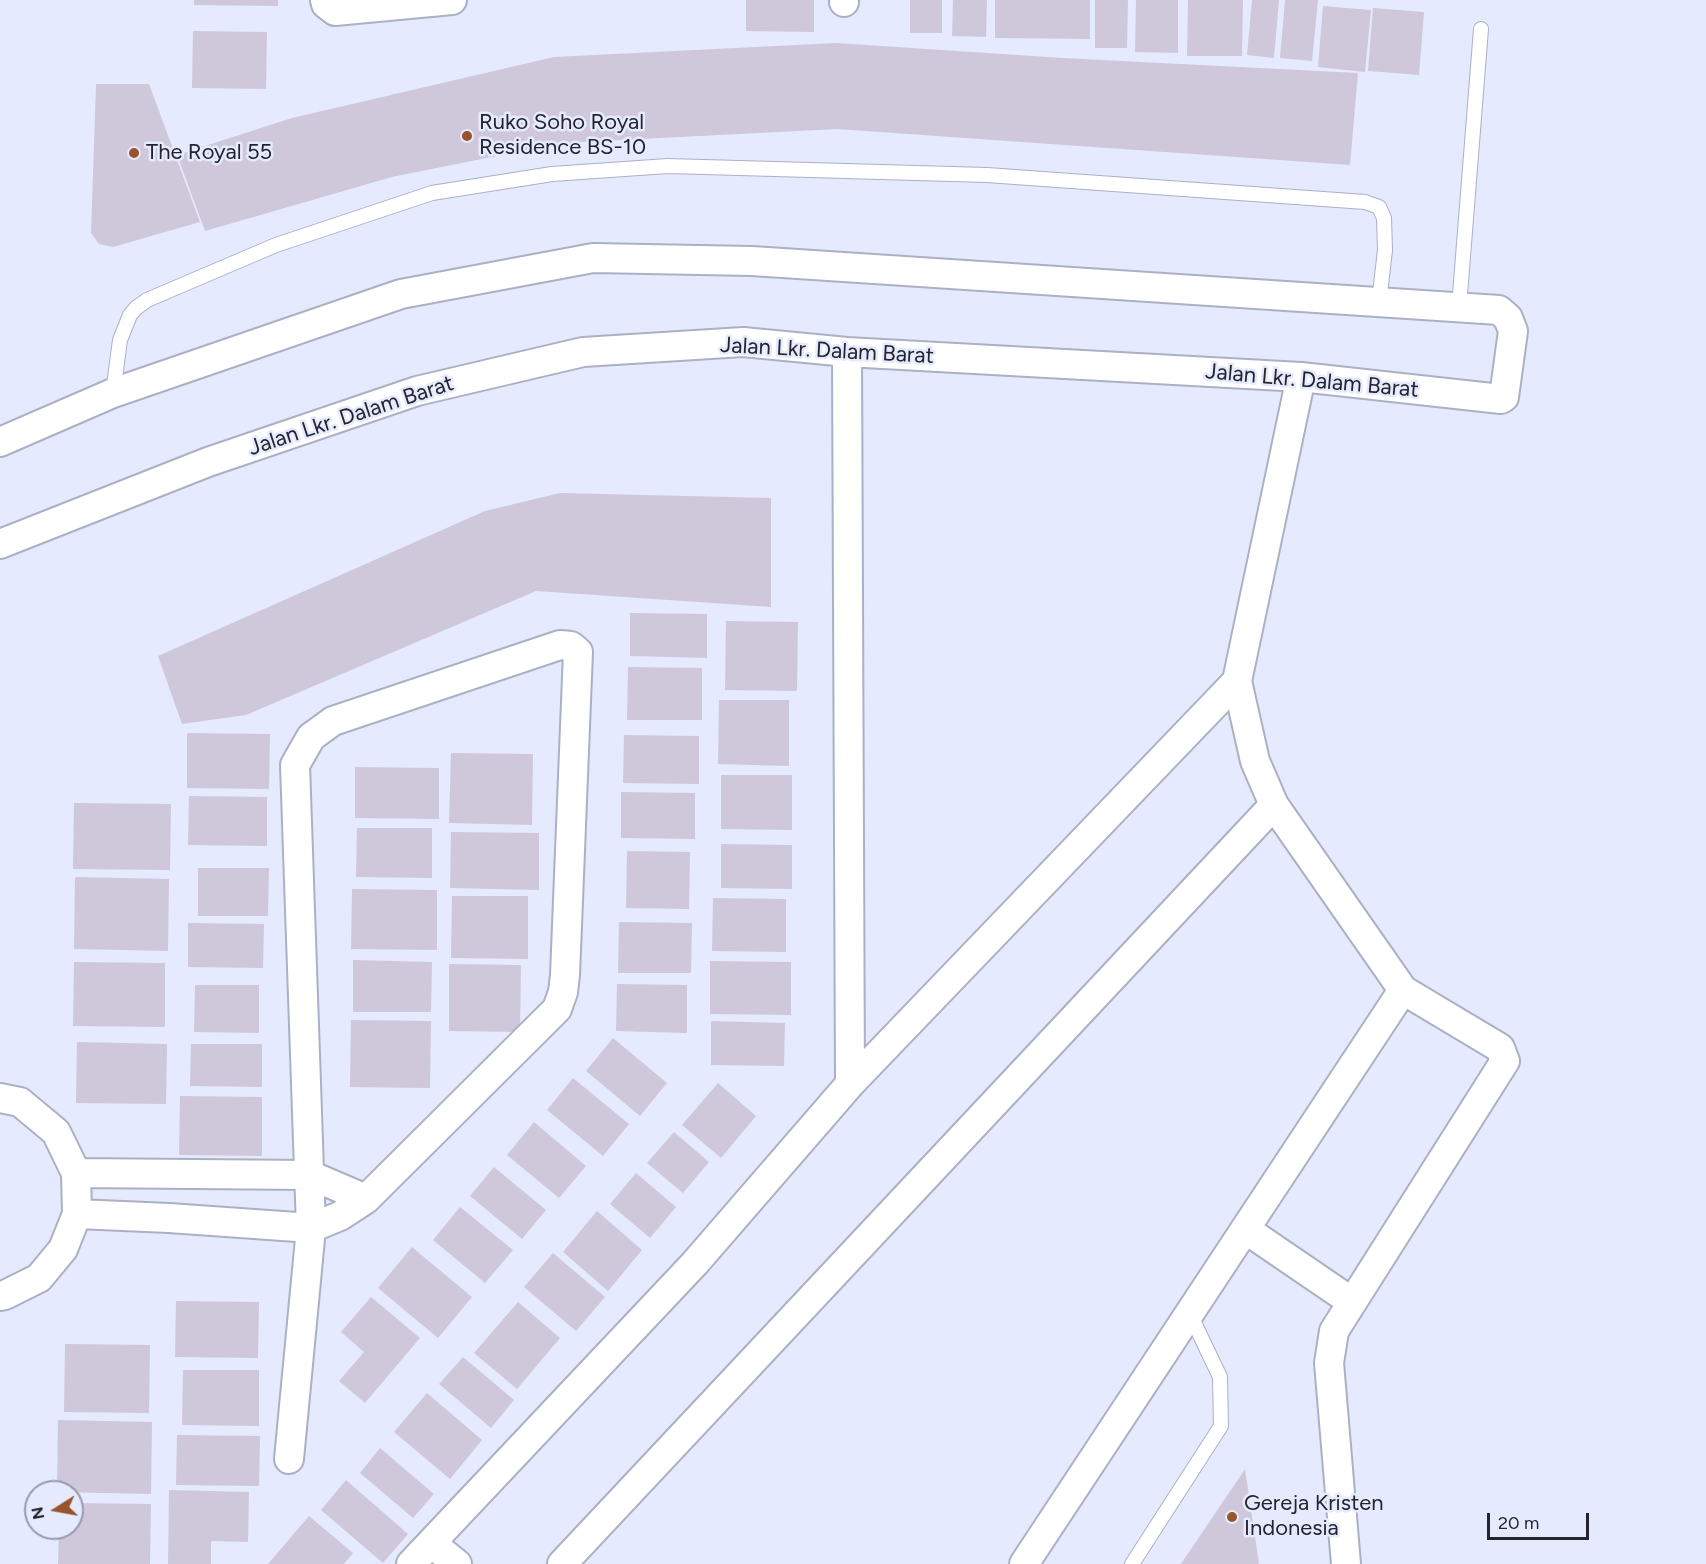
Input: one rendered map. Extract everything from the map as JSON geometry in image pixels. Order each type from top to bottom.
[{"type":"street","points":[[325,0],[326,4],[335,11],[452,0]]},
{"type":"street","points":[[0,442],[113,393],[401,294],[593,258],[752,261],[1459,308]]},
{"type":"street","name":"Jalan Lkr. Dalam Barat","points":[[0,544],[208,462],[417,391],[583,351],[743,342],[848,352],[1301,377],[1501,399],[1504,397],[1513,331],[1508,318],[1499,310],[1459,308]]},
{"type":"street","points":[[848,352],[850,1084]]},
{"type":"street","points":[[1301,377],[1237,681],[1255,761],[1274,805],[1403,990],[1500,1048],[1505,1061],[1334,1331],[1329,1364],[1346,1564]]},
{"type":"street","points":[[77,1214],[312,1228],[340,1216],[366,1199],[557,1009],[563,992],[578,652],[571,646],[560,645],[333,721],[311,737],[295,765],[312,1228],[289,1459]]},
{"type":"street","points":[[411,1564],[695,1263],[850,1084],[1237,681]]},
{"type":"street","points":[[562,1564],[1274,805]]},
{"type":"street","points":[[1024,1564],[1403,990]]},
{"type":"street","points":[[0,1098],[20,1102],[56,1132],[76,1173],[77,1214],[63,1249],[39,1278],[0,1296]]},
{"type":"street","points":[[76,1173],[310,1175],[366,1199]]},
{"type":"street","points":[[1245,1229],[1352,1302]]},
{"type":"street","points":[[431,1543],[457,1564]]},
{"type":"lane","points":[[1459,308],[1481,29]]},
{"type":"lane","points":[[113,393],[120,340],[130,315],[147,300],[276,245],[432,193],[552,174],[668,166],[987,175],[1365,202],[1379,207],[1384,218],[1385,250],[1378,302]]},
{"type":"lane","points":[[1132,1564],[1221,1426],[1220,1377],[1190,1314]]},
{"type":"building","points":[[194,0],[278,0],[278,6],[194,5]]},
{"type":"building","points":[[746,0],[814,0],[814,32],[746,31]]},
{"type":"building","points":[[910,0],[942,0],[942,33],[910,33]]},
{"type":"building","points":[[953,0],[987,0],[986,37],[952,36]]},
{"type":"building","points":[[995,0],[1090,0],[1090,39],[995,38]]},
{"type":"building","points":[[1095,0],[1128,0],[1127,48],[1095,48]]},
{"type":"building","points":[[1136,0],[1178,0],[1178,53],[1135,52]]},
{"type":"building","points":[[1188,0],[1243,0],[1242,56],[1187,56]]},
{"type":"building","points":[[1252,0],[1279,0],[1274,58],[1247,55]]},
{"type":"building","points":[[1285,0],[1318,0],[1312,61],[1280,58]]},
{"type":"building","points":[[1323,6],[1371,10],[1365,72],[1318,67]]},
{"type":"building","points":[[1373,8],[1424,12],[1419,75],[1368,71]]},
{"type":"building","points":[[193,31],[267,32],[266,89],[192,88]]},
{"type":"building","name":"Ruko Soho Royal Residence BS-10","points":[[836,43],[1063,58],[1358,73],[1350,165],[837,129],[562,143],[392,177],[205,231],[177,155],[292,118],[554,57]]},
{"type":"building","name":"The Royal 55","points":[[96,84],[149,84],[200,222],[113,247],[99,244],[91,233]]},
{"type":"building","points":[[560,493],[771,498],[771,607],[536,591],[246,715],[182,724],[158,656],[485,511]]},
{"type":"building","points":[[630,613],[707,614],[707,658],[630,656]]},
{"type":"building","points":[[726,621],[798,622],[797,691],[725,690]]},
{"type":"building","points":[[628,667],[702,668],[702,720],[627,720]]},
{"type":"building","points":[[719,700],[789,700],[789,766],[718,764]]},
{"type":"building","points":[[187,733],[270,734],[269,789],[187,788]]},
{"type":"building","points":[[624,735],[699,736],[699,784],[623,783]]},
{"type":"building","points":[[451,753],[533,754],[532,825],[449,823]]},
{"type":"building","points":[[355,767],[439,768],[439,819],[355,818]]},
{"type":"building","points":[[721,775],[792,775],[792,830],[721,829]]},
{"type":"building","points":[[621,792],[695,793],[695,839],[621,838]]},
{"type":"building","points":[[189,796],[267,797],[267,846],[188,845]]},
{"type":"building","points":[[74,803],[171,804],[170,870],[73,869]]},
{"type":"building","points":[[357,828],[432,828],[432,878],[356,877]]},
{"type":"building","points":[[451,832],[539,833],[539,890],[450,888]]},
{"type":"building","points":[[721,844],[792,845],[792,889],[721,888]]},
{"type":"building","points":[[627,851],[690,852],[689,909],[626,908]]},
{"type":"building","points":[[198,868],[269,868],[268,916],[198,916]]},
{"type":"building","points":[[75,877],[169,879],[168,951],[74,949]]},
{"type":"building","points":[[352,889],[437,890],[437,950],[351,949]]},
{"type":"building","points":[[452,896],[528,896],[528,959],[451,958]]},
{"type":"building","points":[[713,898],[786,899],[786,952],[712,951]]},
{"type":"building","points":[[619,922],[692,923],[691,973],[618,973]]},
{"type":"building","points":[[188,923],[264,924],[263,968],[188,967]]},
{"type":"building","points":[[353,960],[432,962],[431,1012],[353,1012]]},
{"type":"building","points":[[710,961],[791,962],[791,1015],[710,1014]]},
{"type":"building","points":[[74,962],[165,963],[165,1027],[73,1026]]},
{"type":"building","points":[[449,964],[521,965],[520,1032],[449,1031]]},
{"type":"building","points":[[617,984],[687,985],[687,1033],[616,1031]]},
{"type":"building","points":[[195,985],[259,985],[259,1033],[194,1032]]},
{"type":"building","points":[[351,1020],[431,1021],[430,1088],[350,1087]]},
{"type":"building","points":[[711,1021],[785,1023],[784,1066],[711,1065]]},
{"type":"building","points":[[613,1038],[667,1083],[640,1116],[586,1071]]},
{"type":"building","points":[[77,1042],[167,1044],[166,1104],[76,1103]]},
{"type":"building","points":[[191,1044],[262,1044],[262,1087],[190,1086]]},
{"type":"building","points":[[573,1078],[629,1124],[603,1156],[547,1110]]},
{"type":"building","points":[[718,1083],[756,1116],[721,1158],[682,1125]]},
{"type":"building","points":[[180,1096],[262,1097],[262,1156],[179,1155]]},
{"type":"building","points":[[534,1122],[586,1166],[559,1198],[507,1155]]},
{"type":"building","points":[[674,1132],[709,1162],[683,1193],[647,1163]]},
{"type":"building","points":[[494,1167],[546,1210],[522,1239],[470,1196]]},
{"type":"building","points":[[636,1173],[676,1207],[650,1238],[610,1204]]},
{"type":"building","points":[[460,1207],[513,1250],[485,1283],[433,1240]]},
{"type":"building","points":[[597,1211],[642,1250],[608,1291],[563,1252]]},
{"type":"building","points":[[412,1247],[472,1297],[438,1338],[378,1288]]},
{"type":"building","points":[[553,1253],[605,1297],[576,1331],[524,1287]]},
{"type":"building","points":[[371,1297],[420,1338],[365,1403],[339,1381],[364,1352],[341,1332]]},
{"type":"building","points":[[176,1301],[259,1302],[258,1358],[175,1357]]},
{"type":"building","points":[[518,1302],[560,1338],[517,1389],[474,1353]]},
{"type":"building","points":[[65,1344],[150,1345],[149,1413],[64,1412]]},
{"type":"building","points":[[463,1357],[514,1400],[491,1428],[439,1384]]},
{"type":"building","points":[[183,1370],[259,1370],[259,1426],[182,1425]]},
{"type":"building","points":[[427,1393],[482,1440],[450,1479],[394,1432]]},
{"type":"building","points":[[58,1420],[152,1422],[151,1494],[84,1493],[84,1480],[57,1480]]},
{"type":"building","points":[[177,1435],[260,1436],[259,1486],[176,1485]]},
{"type":"building","points":[[380,1448],[434,1494],[413,1518],[360,1473]]},
{"type":"building","name":"Gereja Kristen Indonesia","points":[[1245,1469],[1259,1564],[1181,1564]]},
{"type":"building","points":[[346,1480],[408,1534],[383,1563],[321,1510]]},
{"type":"building","points":[[169,1490],[249,1492],[248,1542],[211,1541],[211,1564],[168,1564]]},
{"type":"building","points":[[84,1503],[151,1504],[150,1564],[58,1564],[59,1540],[84,1540]]},
{"type":"building","points":[[309,1516],[353,1553],[344,1564],[268,1564]]},
{"type":"place","name":"Ruko Soho Royal Residence BS-10","points":[[467,136]]},
{"type":"place","name":"The Royal 55","points":[[134,153]]},
{"type":"place","name":"Gereja Kristen Indonesia","points":[[1232,1517]]}]
